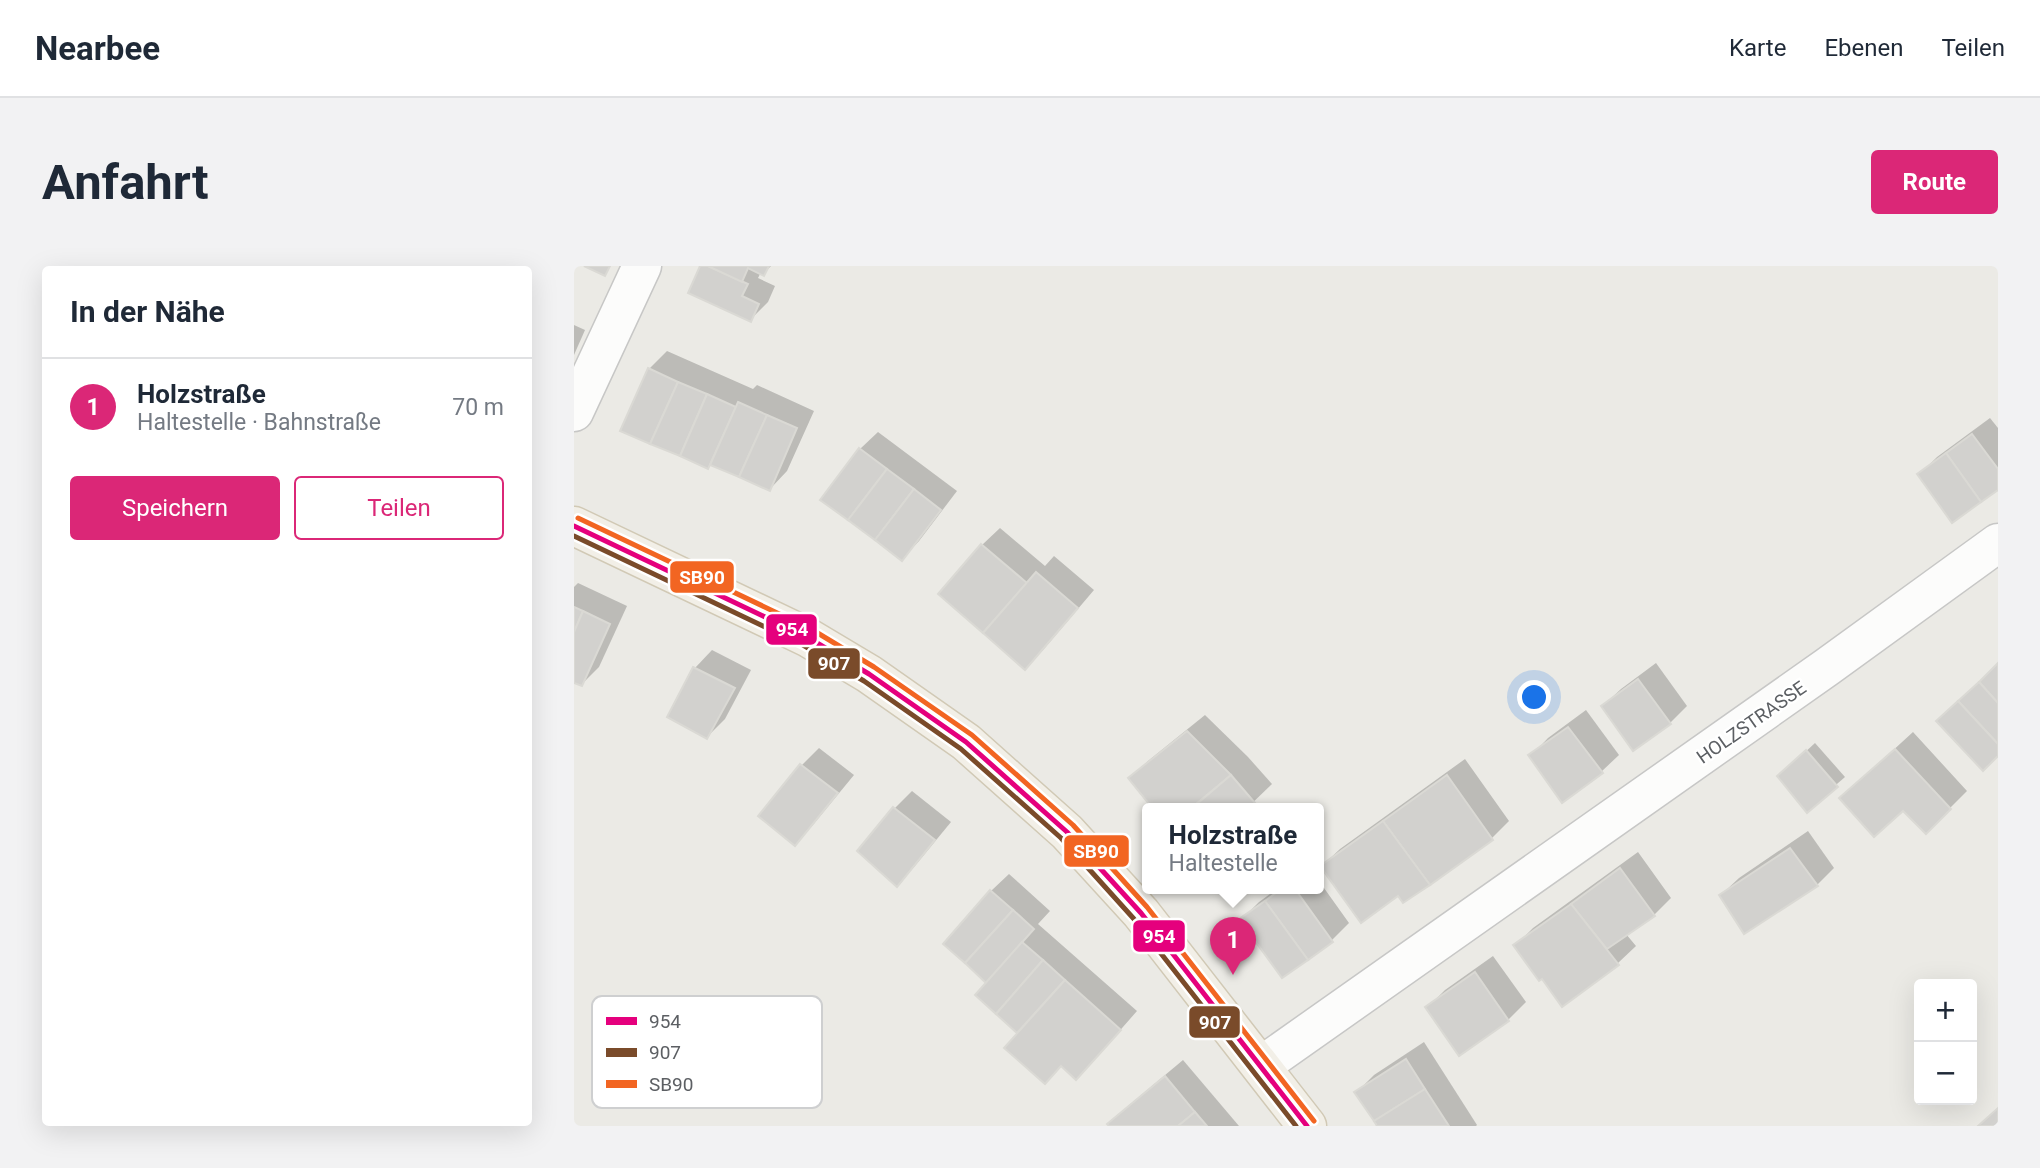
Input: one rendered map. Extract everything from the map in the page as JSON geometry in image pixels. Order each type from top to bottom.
[{"type":"main road","points":[[574,526],[807,637],[869,674],[965,742],[1067,832],[1141,914],[1307,1126]]},
{"type":"street","points":[[574,412],[642,266]]},
{"type":"street","name":"HOLZSTRASSE","points":[[1261,1066],[1783,699],[1998,543]]},
{"type":"building","points":[[584,266],[610,266],[605,276]]},
{"type":"building","points":[[700,266],[708,266],[748,284],[742,296],[759,304],[751,322],[688,293]]},
{"type":"building","points":[[708,266],[769,266],[764,276],[748,268],[742,282]]},
{"type":"building","points":[[648,368],[678,382],[650,444],[620,431]]},
{"type":"building","points":[[678,382],[707,394],[680,456],[650,444]]},
{"type":"building","points":[[707,394],[736,407],[708,469],[680,456]]},
{"type":"building","points":[[738,402],[767,415],[739,477],[710,465]]},
{"type":"building","points":[[767,415],[797,428],[770,491],[739,477]]},
{"type":"building","points":[[1972,434],[1998,469],[1998,490],[1981,502],[1946,453]]},
{"type":"building","points":[[859,448],[887,469],[848,520],[820,500]]},
{"type":"building","points":[[1946,453],[1981,502],[1952,523],[1917,474]]},
{"type":"building","points":[[887,469],[914,489],[875,540],[848,520]]},
{"type":"building","points":[[914,489],[941,510],[902,561],[875,540]]},
{"type":"building","points":[[981,544],[1027,583],[983,633],[938,594]]},
{"type":"building","points":[[1036,572],[1078,608],[1025,670],[983,633]]},
{"type":"building","points":[[574,607],[583,611],[574,632]]},
{"type":"building","points":[[583,611],[610,624],[582,686],[574,683],[574,632]]},
{"type":"building","points":[[1998,663],[1998,703],[1979,682]]},
{"type":"building","points":[[693,667],[735,688],[707,739],[667,717]]},
{"type":"building","points":[[1638,679],[1671,724],[1633,751],[1601,706]]},
{"type":"building","points":[[1979,682],[1998,703],[1998,744],[1958,701]]},
{"type":"building","points":[[1958,701],[1998,744],[1998,756],[1983,771],[1936,721]]},
{"type":"building","points":[[1568,727],[1603,773],[1562,803],[1528,755]]},
{"type":"building","points":[[1187,731],[1231,775],[1197,803],[1148,803],[1128,778]]},
{"type":"building","points":[[1895,749],[1951,809],[1926,834],[1903,811],[1874,837],[1839,798]]},
{"type":"building","points":[[1806,750],[1838,787],[1807,813],[1777,776]]},
{"type":"building","points":[[800,764],[838,793],[795,846],[758,816]]},
{"type":"building","points":[[1231,775],[1255,803],[1198,803]]},
{"type":"building","points":[[1447,775],[1493,840],[1430,885],[1383,821]]},
{"type":"building","points":[[893,807],[935,840],[897,887],[857,851]]},
{"type":"building","points":[[1383,821],[1430,885],[1403,903],[1398,896],[1361,923],[1324,872],[1324,863]]},
{"type":"building","points":[[1790,848],[1818,886],[1744,934],[1719,895]]},
{"type":"building","points":[[1620,868],[1655,916],[1607,949],[1571,904]]},
{"type":"building","points":[[990,890],[1013,910],[965,963],[943,944]]},
{"type":"building","points":[[1274,894],[1299,894],[1333,942],[1308,960],[1265,901]]},
{"type":"building","points":[[1265,901],[1308,960],[1282,978],[1239,919]]},
{"type":"building","points":[[1571,904],[1619,965],[1562,1007],[1513,945]]},
{"type":"building","points":[[1013,910],[1034,929],[986,983],[965,963]]},
{"type":"building","points":[[1022,942],[1043,960],[996,1014],[975,995]]},
{"type":"building","points":[[1043,960],[1065,980],[1017,1033],[996,1014]]},
{"type":"building","points":[[1475,972],[1509,1021],[1459,1056],[1425,1007]]},
{"type":"building","points":[[1065,980],[1121,1030],[1076,1080],[1061,1066],[1045,1084],[1004,1048]]},
{"type":"building","points":[[1406,1059],[1425,1089],[1374,1121],[1354,1092]]},
{"type":"building","points":[[1165,1076],[1195,1112],[1178,1126],[1107,1124]]},
{"type":"building","points":[[1425,1089],[1449,1126],[1377,1126],[1374,1121]]},
{"type":"building","points":[[1998,1108],[1998,1126],[1978,1126]]},
{"type":"building","points":[[1195,1112],[1207,1126],[1178,1126]]},
{"type":"transit line","name":"SB90","points":[[578,518],[811,629],[874,667],[972,735],[1073,825],[1147,907],[1314,1121]]},
{"type":"transit line","name":"954","points":[[574,526],[807,637],[869,674],[966,742],[1067,832],[1141,913],[1307,1126]]},
{"type":"transit line","name":"907","points":[[574,536],[803,645],[864,681],[961,749],[1061,838],[1134,919],[1296,1126]]},
{"type":"place","name":"Holzstraße","points":[[1233,975]]}]
